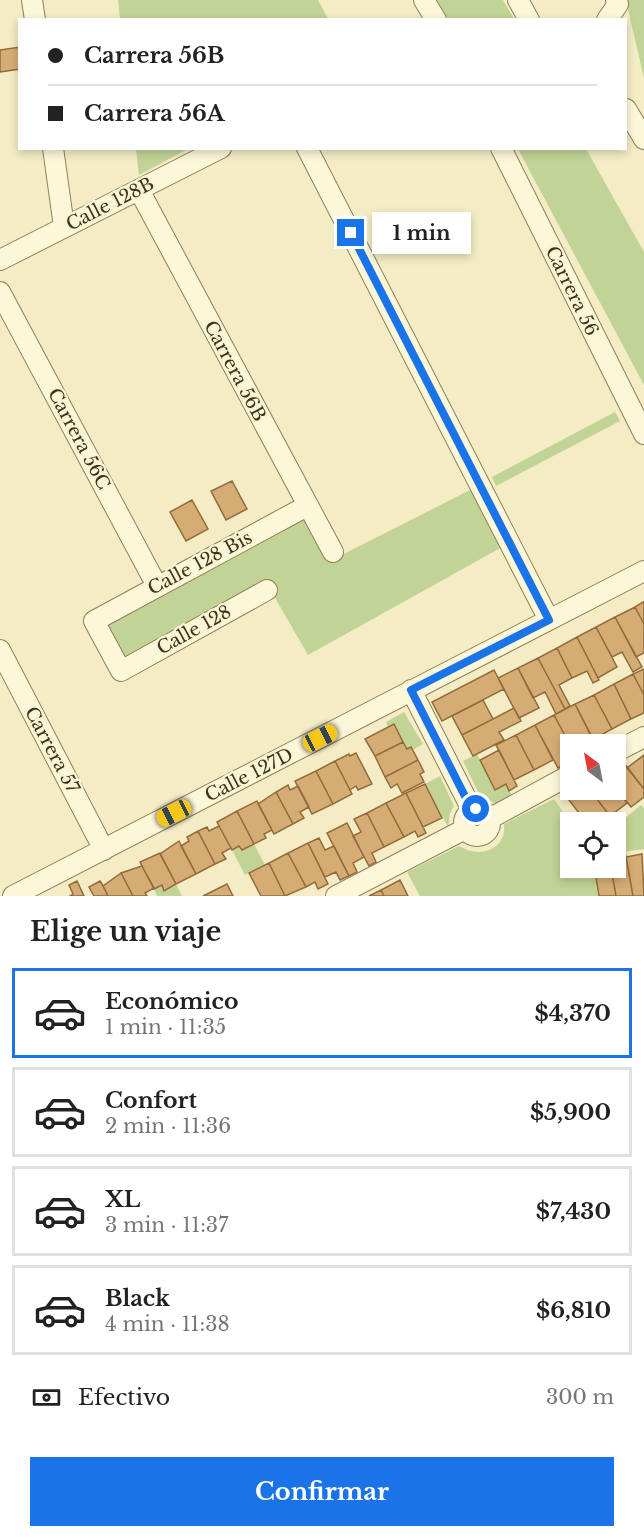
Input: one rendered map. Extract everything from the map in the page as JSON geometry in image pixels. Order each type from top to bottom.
[{"type":"street","points":[[32,0],[35,18]]},
{"type":"street","points":[[424,0],[435,18]]},
{"type":"street","points":[[518,0],[528,18]]},
{"type":"street","points":[[608,18],[618,4],[616,0]]},
{"type":"street","points":[[627,111],[644,139]]},
{"type":"street","points":[[53,150],[64,227]]},
{"type":"street","name":"Calle 128B","points":[[0,260],[216,150]]},
{"type":"street","points":[[308,150],[549,620]]},
{"type":"street","name":"Carrera 56","points":[[502,150],[644,434]]},
{"type":"street","name":"Carrera 56B","points":[[139,190],[333,552]]},
{"type":"street","name":"Carrera 56C","points":[[0,292],[158,586]]},
{"type":"street","name":"Calle 128 Bis","points":[[121,670],[94,621],[307,506]]},
{"type":"street","name":"Calle 127D","points":[[13,896],[644,571]]},
{"type":"street","name":"Calle 128","points":[[121,670],[267,590]]},
{"type":"street","name":"Carrera 57","points":[[0,650],[104,850]]},
{"type":"street","points":[[411,690],[481,814]]},
{"type":"street","points":[[626,746],[644,737]]},
{"type":"street","points":[[336,896],[465,829],[465,816],[481,814],[560,779]]},
{"type":"green space","points":[[118,0],[318,0],[327,18],[120,18]]},
{"type":"green space","points":[[436,0],[503,0],[513,18],[447,18]]},
{"type":"green space","points":[[644,0],[644,78],[626,1]]},
{"type":"green space","points":[[136,150],[186,150],[139,175]]},
{"type":"green space","points":[[519,150],[587,150],[644,252],[644,385]]},
{"type":"green space","points":[[615,412],[620,421],[496,486],[492,477]]},
{"type":"green space","points":[[472,489],[502,547],[308,655],[267,584],[125,661],[104,622],[303,517],[328,562]]},
{"type":"green space","points":[[404,712],[423,744],[413,750],[411,747],[407,749],[394,724],[388,727],[386,722]]},
{"type":"green space","points":[[477,754],[495,790],[506,784],[513,797],[498,805],[480,796],[463,761]]},
{"type":"green space","points":[[440,776],[454,806],[450,813],[448,827],[425,784]]},
{"type":"green space","points":[[554,799],[563,812],[560,812],[560,878],[595,878],[598,896],[420,896],[407,872],[459,846],[475,852],[490,850],[501,840],[504,824]]},
{"type":"green space","points":[[641,805],[644,808],[644,849],[626,851],[626,817]]},
{"type":"green space","points":[[254,844],[265,865],[245,875],[232,850],[239,846],[242,850]]},
{"type":"green space","points":[[176,884],[182,896],[157,896],[154,889],[162,885],[164,890]]},
{"type":"building","points":[[18,47],[18,69],[0,72],[0,50]]},
{"type":"building","points":[[232,481],[247,509],[226,520],[211,491]]},
{"type":"building","points":[[192,500],[208,529],[186,541],[170,512]]},
{"type":"building","points":[[644,602],[644,624],[635,607]]},
{"type":"building","points":[[635,607],[644,624],[644,653],[636,657],[615,617]]},
{"type":"building","points":[[615,617],[642,667],[633,672],[622,652],[612,657],[596,627]]},
{"type":"building","points":[[596,627],[617,667],[598,678],[577,637]]},
{"type":"building","points":[[577,637],[599,680],[593,683],[587,671],[572,678],[557,648]]},
{"type":"building","points":[[557,648],[572,678],[559,685],[570,706],[565,709],[538,658]]},
{"type":"building","points":[[538,658],[565,709],[556,714],[545,692],[533,698],[518,668]]},
{"type":"building","points":[[518,668],[539,708],[519,718],[498,678]]},
{"type":"building","points":[[644,669],[644,695],[633,674]]},
{"type":"building","points":[[494,670],[504,689],[442,721],[432,702]]},
{"type":"building","points":[[633,674],[644,695],[644,713],[631,719],[614,684]]},
{"type":"building","points":[[614,684],[631,719],[612,729],[594,695]]},
{"type":"building","points":[[594,695],[612,729],[603,734],[590,734],[575,704]]},
{"type":"building","points":[[483,700],[493,719],[462,735],[452,716]]},
{"type":"building","points":[[575,704],[590,734],[564,734],[554,715]]},
{"type":"building","points":[[514,708],[521,721],[499,732],[504,740],[473,756],[462,735]]},
{"type":"building","points":[[554,715],[564,734],[560,734],[560,767],[558,768],[535,725]]},
{"type":"building","points":[[394,724],[403,742],[375,756],[365,739]]},
{"type":"building","points":[[535,725],[553,760],[534,770],[516,735]]},
{"type":"building","points":[[516,735],[534,770],[514,780],[496,745]]},
{"type":"building","points":[[403,742],[407,749],[411,747],[418,760],[385,777],[375,756]]},
{"type":"building","points":[[499,750],[517,786],[509,791],[506,784],[495,790],[480,760]]},
{"type":"building","points":[[356,753],[372,784],[358,790],[356,786],[350,790],[335,761]]},
{"type":"building","points":[[644,755],[644,789],[627,768]]},
{"type":"building","points":[[418,760],[424,772],[420,774],[424,782],[402,793],[397,784],[391,788],[385,777]]},
{"type":"building","points":[[335,761],[352,794],[333,804],[316,771]]},
{"type":"building","points":[[626,766],[644,789],[644,797],[631,807],[625,800]]},
{"type":"building","points":[[316,771],[333,804],[312,814],[295,781]]},
{"type":"building","points":[[425,784],[442,818],[423,827],[406,793]]},
{"type":"building","points":[[288,785],[290,790],[298,786],[309,807],[300,812],[304,818],[293,824],[276,792]]},
{"type":"building","points":[[276,792],[293,824],[274,834],[258,804]]},
{"type":"building","points":[[406,793],[426,833],[418,837],[415,831],[404,837],[386,803]]},
{"type":"building","points":[[569,800],[598,800],[607,812],[578,812]]},
{"type":"building","points":[[598,800],[625,800],[627,803],[615,812],[607,812]]},
{"type":"building","points":[[257,801],[272,830],[264,834],[266,838],[254,844],[237,811]]},
{"type":"building","points":[[386,803],[404,837],[384,847],[367,813]]},
{"type":"building","points":[[237,811],[254,844],[242,850],[239,846],[232,850],[217,822]]},
{"type":"building","points":[[367,813],[384,847],[372,853],[376,862],[369,866],[353,836],[361,832],[354,819]]},
{"type":"building","points":[[347,823],[364,857],[353,863],[357,872],[349,876],[327,833]]},
{"type":"building","points":[[219,826],[231,848],[222,853],[226,859],[215,864],[198,831],[207,827],[209,831]]},
{"type":"building","points":[[198,831],[215,864],[196,874],[181,846],[189,841],[187,837]]},
{"type":"building","points":[[319,838],[325,850],[334,846],[349,876],[340,880],[336,872],[325,877],[308,843]]},
{"type":"building","points":[[179,841],[196,874],[176,884],[160,854]]},
{"type":"building","points":[[308,843],[328,884],[318,889],[315,882],[306,887],[288,853]]},
{"type":"building","points":[[160,853],[176,884],[164,891],[162,885],[154,889],[140,862]]},
{"type":"building","points":[[288,853],[306,887],[285,896],[269,863]]},
{"type":"building","points":[[642,854],[644,896],[633,896],[626,857]]},
{"type":"building","points":[[626,858],[633,896],[616,896],[613,878],[626,878]]},
{"type":"building","points":[[269,863],[285,896],[261,896],[249,873]]},
{"type":"building","points":[[142,866],[154,888],[145,893],[147,896],[133,896],[121,873]]},
{"type":"building","points":[[121,873],[133,896],[108,896],[103,886]]},
{"type":"building","points":[[596,878],[613,878],[616,896],[599,896]]},
{"type":"building","points":[[400,880],[408,896],[384,896],[381,890]]},
{"type":"building","points":[[77,881],[84,896],[70,896],[73,894],[69,885]]},
{"type":"building","points":[[100,881],[108,896],[94,896],[89,887]]},
{"type":"building","points":[[227,884],[233,896],[203,896]]},
{"type":"building","points":[[381,890],[384,896],[369,896]]},
{"type":"route","points":[[351,233],[549,620],[411,690],[472,810],[476,809]]}]
